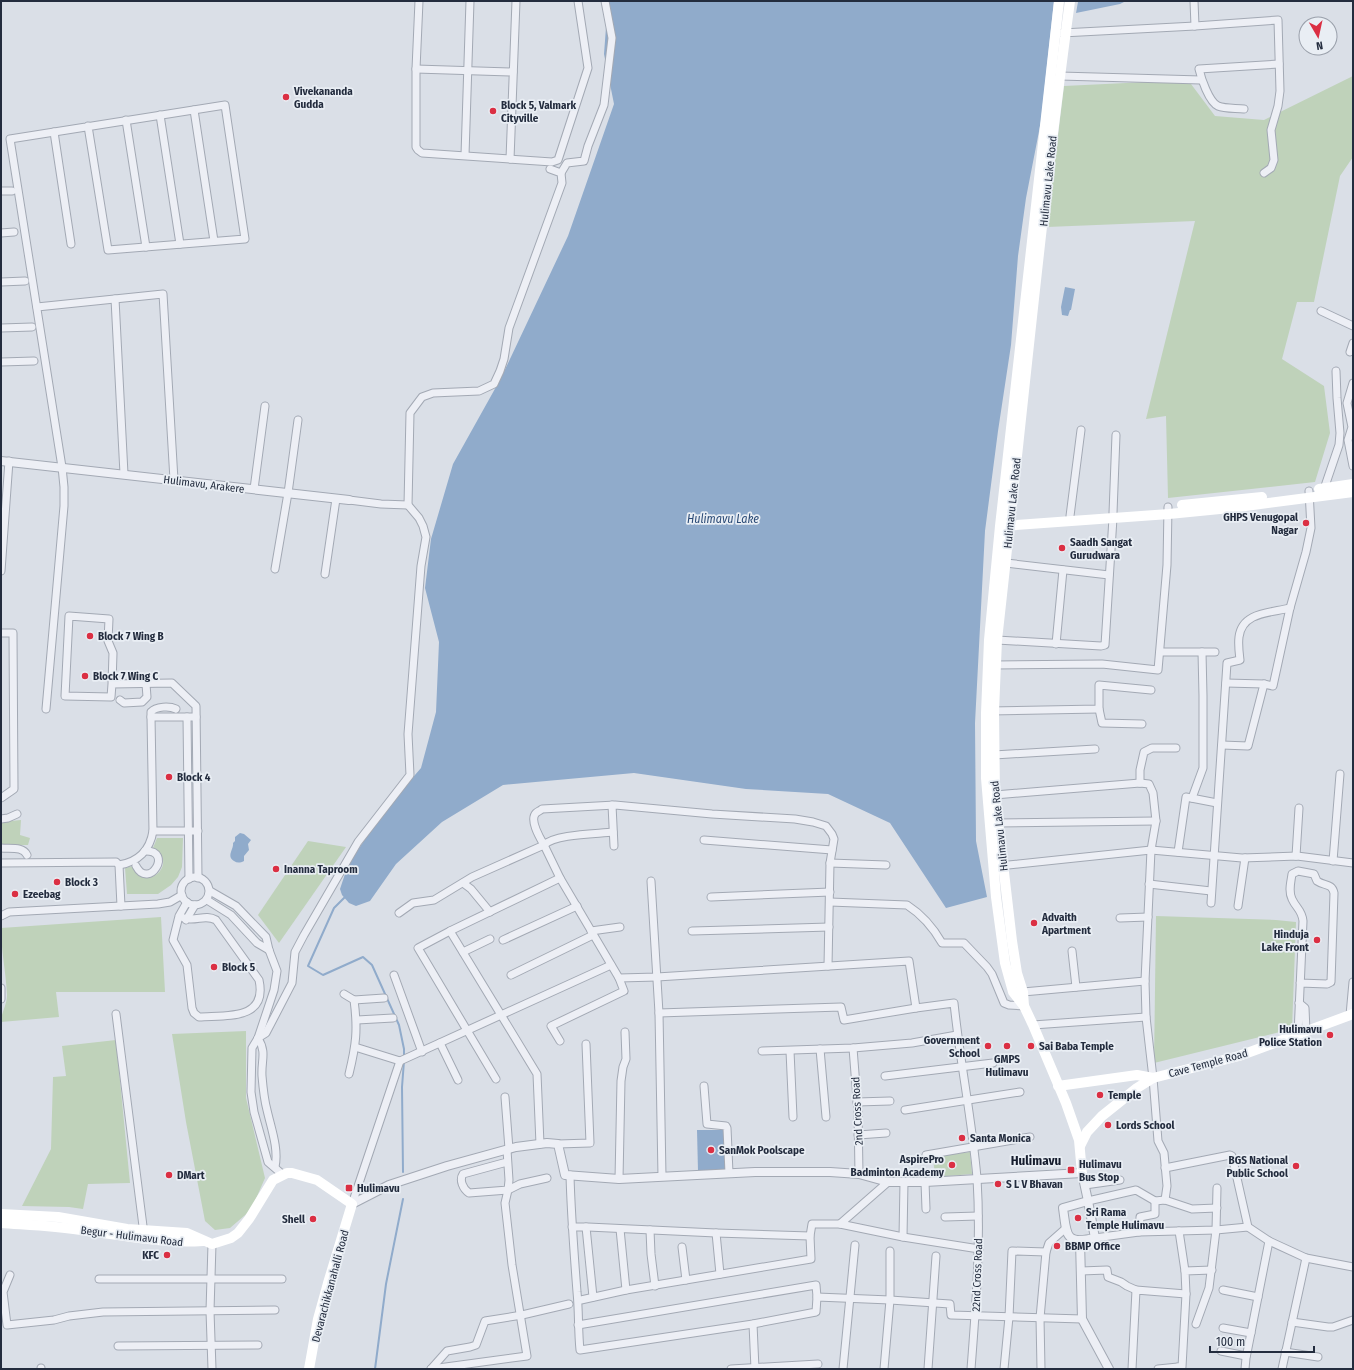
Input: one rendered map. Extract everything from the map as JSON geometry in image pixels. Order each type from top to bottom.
[{"type":"main road","points":[[1059,1],[1063,15]]},
{"type":"main road","name":"Hulimavu Lake Road","points":[[1024,1006],[1023,992],[1016,973],[998,866],[986,778],[990,711],[1006,563],[1005,522],[1063,15],[1070,1]]},
{"type":"main road","name":"Hulimavu Lake Road","points":[[1061,32],[1060,76],[989,640],[990,711],[994,755],[997,823],[998,866],[996,897],[1005,963],[1013,992],[1024,1006],[1033,1025],[1071,1118],[1080,1146],[1082,1173]]},
{"type":"main road","points":[[1310,494],[1324,489],[1353,484]]},
{"type":"main road","points":[[1005,522],[1113,516],[1310,494],[1353,492]]},
{"type":"main road","points":[[1005,522],[1070,516],[1113,516]]},
{"type":"main road","name":"Cave Temple Road","points":[[1080,1146],[1088,1132],[1102,1116],[1137,1088],[1153,1078],[1239,1056],[1351,1014]]},
{"type":"main road","name":"Cave Temple Road","points":[[1058,1086],[1137,1075],[1153,1078]]},
{"type":"main road","points":[[278,1171],[317,1180],[352,1204]]},
{"type":"main road","name":"Begur - Hulimavu Road","points":[[1,1214],[58,1217],[127,1229],[144,1234],[186,1242],[220,1242],[238,1233],[249,1219],[278,1171]]},
{"type":"main road","name":"Devarachikkanahalli Road","points":[[309,1369],[320,1312],[352,1204]]},
{"type":"main road","name":"Begur - Hulimavu Road","points":[[1,1223],[144,1234]]},
{"type":"street","points":[[419,1],[416,69],[416,147],[418,150],[422,153],[552,162],[558,160],[588,68],[578,1]]},
{"type":"street","points":[[465,155],[470,1]]},
{"type":"street","points":[[510,159],[516,1]]},
{"type":"street","points":[[258,1038],[266,1034],[292,983],[295,952],[307,930],[358,842],[410,775],[408,734],[421,566],[426,537],[424,526],[408,505],[410,413],[422,396],[433,393],[479,391],[494,384],[497,379],[504,359],[510,328],[562,183],[561,173],[567,163],[584,161],[588,146],[604,105],[612,38],[605,1]]},
{"type":"street","points":[[1194,1],[1194,26]]},
{"type":"street","points":[[1061,32],[1194,26],[1278,20],[1280,91],[1278,106],[1271,130],[1274,160],[1271,168],[1264,173]]},
{"type":"street","points":[[1244,109],[1218,106],[1214,103],[1201,80],[1199,69],[1279,64]]},
{"type":"street","points":[[416,69],[513,72]]},
{"type":"street","points":[[1060,76],[1201,80]]},
{"type":"street","points":[[46,709],[64,506],[64,487],[10,139],[88,126],[225,105],[245,239],[108,250],[88,126]]},
{"type":"street","points":[[194,110],[214,241]]},
{"type":"street","points":[[160,115],[180,244]]},
{"type":"street","points":[[126,120],[146,247]]},
{"type":"street","points":[[54,132],[71,244]]},
{"type":"street","points":[[550,169],[561,173]]},
{"type":"street","points":[[1,191],[12,191]]},
{"type":"street","points":[[1,233],[14,232]]},
{"type":"street","points":[[1,282],[25,281]]},
{"type":"street","points":[[37,307],[162,294],[174,480]]},
{"type":"street","points":[[115,299],[124,474]]},
{"type":"street","points":[[1321,311],[1353,326]]},
{"type":"street","points":[[1,328],[32,327]]},
{"type":"street","points":[[1350,352],[1353,343]]},
{"type":"street","points":[[1,362],[34,361]]},
{"type":"street","points":[[1324,489],[1339,445],[1340,433],[1336,371]]},
{"type":"street","points":[[1353,384],[1347,404],[1352,427],[1348,440],[1353,466]]},
{"type":"street","points":[[254,489],[265,406]]},
{"type":"street","points":[[275,569],[288,493],[298,420]]},
{"type":"street","points":[[1070,516],[1081,430]]},
{"type":"street","points":[[997,640],[1101,646],[1105,644],[1113,516],[1116,435]]},
{"type":"street","points":[[1,571],[5,461]]},
{"type":"street","name":"Hulimavu, Arakere","points":[[5,461],[381,504],[408,505]]},
{"type":"street","points":[[1226,683],[1264,684],[1272,686],[1290,608],[1306,552],[1311,528],[1310,494]]},
{"type":"street","points":[[325,574],[336,499]]},
{"type":"street","points":[[996,664],[1102,664],[1158,670],[1167,565],[1168,510]]},
{"type":"street","points":[[1006,563],[1109,575]]},
{"type":"street","points":[[1056,644],[1063,570]]},
{"type":"street","points":[[1211,903],[1227,663],[1240,660],[1239,636],[1245,621],[1252,616],[1290,608]]},
{"type":"street","points":[[69,616],[109,619],[108,641],[113,653],[112,684],[111,697],[64,696],[69,616]]},
{"type":"street","points":[[1,633],[13,633],[14,789],[1,798]]},
{"type":"street","points":[[1160,652],[1215,652]]},
{"type":"street","points":[[1192,798],[1203,768],[1202,652]]},
{"type":"street","points":[[112,684],[172,683],[196,706],[198,878]]},
{"type":"street","points":[[120,700],[124,703],[142,702],[147,697],[146,684]]},
{"type":"street","points":[[1222,745],[1248,746],[1264,684]]},
{"type":"street","points":[[1142,724],[1102,723],[1099,709],[1099,686],[1151,690]]},
{"type":"street","points":[[119,865],[136,859],[145,851],[151,842],[153,831],[151,712],[154,709],[172,707],[176,709]]},
{"type":"street","points":[[990,711],[1099,709]]},
{"type":"street","points":[[187,717],[189,879],[183,886],[182,895],[191,905],[200,905],[207,900],[210,891]]},
{"type":"street","points":[[151,718],[196,718]]},
{"type":"street","points":[[1140,783],[1140,770],[1144,752],[1152,748],[1176,748]]},
{"type":"street","points":[[994,755],[1095,749]]},
{"type":"street","points":[[1333,861],[1340,774]]},
{"type":"street","points":[[995,795],[1140,783],[1149,784],[1153,793],[1156,821],[1151,850],[1149,884],[1145,981],[1146,1017],[1158,1141],[1164,1152],[1167,1186],[1165,1200]]},
{"type":"street","points":[[1178,852],[1186,797],[1217,803]]},
{"type":"street","points":[[612,805],[614,846]]},
{"type":"street","points":[[560,1041],[552,1026],[624,990],[611,964],[560,878],[535,828],[534,817],[536,813],[542,809],[612,805],[712,814],[795,819],[826,826],[830,830],[834,839],[830,863],[828,966]]},
{"type":"street","points":[[1296,856],[1299,808]]},
{"type":"street","points":[[1,819],[17,814]]},
{"type":"street","points":[[997,823],[1156,821]]},
{"type":"street","points":[[153,831],[198,831]]},
{"type":"street","points":[[399,913],[413,903],[434,900],[472,877],[544,845],[547,842],[567,836],[613,832]]},
{"type":"street","points":[[704,840],[832,850]]},
{"type":"street","points":[[1,848],[20,849],[25,851],[27,855]]},
{"type":"street","points":[[998,866],[1151,850],[1245,858],[1296,856],[1353,863]]},
{"type":"street","points":[[136,866],[144,873],[151,873],[156,869],[159,863],[157,856],[152,852],[145,851]]},
{"type":"street","points":[[1238,906],[1245,858]]},
{"type":"street","points":[[1,864],[116,862],[119,865]]},
{"type":"street","points":[[830,863],[886,865]]},
{"type":"street","points":[[119,865],[121,906]]},
{"type":"street","points":[[1300,983],[1327,984],[1331,982],[1334,893],[1330,886],[1317,881],[1314,874],[1298,871],[1292,874],[1290,889],[1291,898],[1303,916],[1299,1003],[1305,1008],[1302,1033]]},
{"type":"street","points":[[189,879],[198,878],[206,883],[210,891],[236,906],[253,923],[266,937],[277,971],[274,990],[258,1038],[252,1048],[251,1092],[254,1112],[268,1162],[278,1171]]},
{"type":"street","points":[[496,1080],[418,948],[560,878]]},
{"type":"street","points":[[651,881],[659,1013],[662,1176]]},
{"type":"street","points":[[463,883],[471,889],[490,912]]},
{"type":"street","points":[[1149,884],[1211,891]]},
{"type":"street","points":[[711,897],[830,892]]},
{"type":"street","points":[[1,916],[9,912],[164,903],[174,900],[182,895]]},
{"type":"street","points":[[207,900],[231,915],[257,943],[269,950]]},
{"type":"street","points":[[179,916],[186,920],[210,918],[216,920],[259,980],[259,998],[253,1008],[245,1014],[199,1016],[194,1014],[187,964],[173,940],[179,916],[187,902]]},
{"type":"street","points":[[830,902],[907,906],[917,912],[942,943],[964,943],[981,959],[992,974],[1004,1003],[1009,1005],[1024,1006]]},
{"type":"street","points":[[186,920],[195,905]]},
{"type":"street","points":[[503,940],[576,906]]},
{"type":"street","points":[[1120,918],[1148,917]]},
{"type":"street","points":[[511,975],[592,933],[620,927]]},
{"type":"street","points":[[692,931],[829,927]]},
{"type":"street","points":[[450,931],[536,1074],[540,1144]]},
{"type":"street","points":[[463,952],[490,938]]},
{"type":"street","points":[[1072,951],[1076,987]]},
{"type":"street","points":[[619,978],[657,977],[909,961],[916,1008],[844,1020],[841,1007],[659,1013]]},
{"type":"street","points":[[355,1047],[402,1060],[611,964]]},
{"type":"street","points":[[394,975],[422,1052]]},
{"type":"street","points":[[1023,992],[1145,981]]},
{"type":"street","points":[[1351,1014],[1353,982]]},
{"type":"street","points":[[1,988],[1,999]]},
{"type":"street","points":[[344,994],[354,1000],[384,998]]},
{"type":"street","points":[[349,1074],[355,1047],[356,1020],[354,1000]]},
{"type":"street","name":"22nd Cross Road","points":[[916,1008],[954,1003],[957,1035],[974,1147],[977,1180],[979,1249],[970,1369]]},
{"type":"street","points":[[116,1014],[144,1234]]},
{"type":"street","points":[[1033,1025],[1146,1017]]},
{"type":"street","points":[[356,1020],[393,1018]]},
{"type":"street","points":[[619,1179],[621,1081],[626,1059],[625,1032]]},
{"type":"street","points":[[762,1051],[853,1048],[912,1043],[957,1035]]},
{"type":"street","points":[[258,1038],[264,1047],[262,1072],[264,1094],[274,1140],[278,1171]]},
{"type":"street","points":[[440,1043],[458,1080]]},
{"type":"street","points":[[352,1204],[381,1189],[399,1182],[447,1166],[508,1150],[547,1143],[558,1144],[590,1142],[586,1044]]},
{"type":"street","name":"2nd Cross Road","points":[[853,1048],[857,1102],[859,1174]]},
{"type":"street","points":[[820,1049],[826,1117]]},
{"type":"street","points":[[790,1051],[793,1117]]},
{"type":"street","points":[[352,1204],[402,1060]]},
{"type":"street","points":[[885,1076],[993,1063]]},
{"type":"street","points":[[704,1086],[707,1124],[726,1126],[727,1128],[729,1173]]},
{"type":"street","points":[[905,1110],[1020,1092]]},
{"type":"street","points":[[505,1097],[509,1180],[505,1203],[512,1265],[522,1315],[527,1356],[431,1369],[447,1352],[476,1345],[485,1321],[522,1315],[570,1304]]},
{"type":"street","points":[[857,1102],[890,1101]]},
{"type":"street","points":[[858,1135],[886,1133]]},
{"type":"street","points":[[926,1155],[1030,1137]]},
{"type":"street","points":[[558,1144],[565,1175],[619,1179],[755,1172],[830,1172],[859,1174],[888,1182],[925,1182],[1082,1173],[1095,1238]]},
{"type":"street","points":[[1165,1168],[1230,1155],[1232,1156],[1248,1227]]},
{"type":"street","points":[[507,1162],[463,1174],[461,1179],[462,1185],[469,1194],[508,1190],[520,1184],[547,1178]]},
{"type":"street","points":[[570,1175],[572,1227],[578,1294],[578,1325],[580,1350],[753,1324],[816,1312],[817,1297],[816,1285],[578,1325]]},
{"type":"street","points":[[1085,1185],[1120,1180]]},
{"type":"street","points":[[840,1224],[888,1182]]},
{"type":"street","points":[[903,1237],[904,1182]]},
{"type":"street","points":[[925,1182],[926,1209]]},
{"type":"street","points":[[1196,1324],[1209,1288],[1212,1270],[1216,1230],[1217,1188]]},
{"type":"street","points":[[1216,1208],[1192,1209],[1165,1200],[1155,1201],[1136,1190],[1063,1208],[1068,1236],[1073,1240],[1080,1241],[1139,1232],[1216,1230],[1248,1227],[1269,1241],[1306,1258],[1353,1268]]},
{"type":"street","points":[[1139,1232],[1140,1217],[1156,1214],[1155,1201]]},
{"type":"street","points":[[945,1217],[978,1216]]},
{"type":"street","points":[[581,1300],[626,1290],[811,1259],[810,1236],[812,1224],[840,1224],[903,1237],[979,1249]]},
{"type":"street","points":[[572,1227],[810,1236]]},
{"type":"street","points":[[586,1227],[593,1297]]},
{"type":"street","points":[[1040,1369],[1040,1318],[1046,1252],[1049,1243],[1066,1228]]},
{"type":"street","points":[[620,1229],[626,1290]]},
{"type":"street","points":[[650,1230],[655,1286]]},
{"type":"street","points":[[1158,1369],[1178,1368],[1182,1366],[1186,1294],[1185,1271],[1179,1231]]},
{"type":"street","points":[[716,1233],[720,1274]]},
{"type":"street","points":[[1080,1241],[1082,1319],[1109,1369]]},
{"type":"street","points":[[1245,1369],[1246,1356],[1269,1241]]},
{"type":"street","points":[[207,1243],[211,1279],[210,1311],[212,1369]]},
{"type":"street","points":[[844,1369],[855,1245]]},
{"type":"street","points":[[682,1247],[686,1280]]},
{"type":"street","points":[[1004,1369],[1009,1317],[1012,1251],[1046,1252]]},
{"type":"street","points":[[884,1369],[890,1300],[890,1252]]},
{"type":"street","points":[[928,1369],[936,1256]]},
{"type":"street","points":[[1282,1369],[1306,1258]]},
{"type":"street","points":[[1081,1271],[1107,1270],[1108,1277],[1136,1290],[1186,1294]]},
{"type":"street","points":[[1185,1271],[1212,1270]]},
{"type":"street","points":[[10,1275],[4,1292],[7,1325],[54,1320],[69,1316],[103,1312],[275,1310]]},
{"type":"street","points":[[99,1279],[282,1279]]},
{"type":"street","points":[[1132,1369],[1136,1290]]},
{"type":"street","points":[[1223,1290],[1258,1297]]},
{"type":"street","points":[[817,1297],[950,1304],[951,1315],[1082,1319]]},
{"type":"street","points":[[1292,1322],[1333,1327],[1353,1320]]},
{"type":"street","points":[[753,1324],[755,1368]]},
{"type":"street","points":[[1223,1328],[1251,1333]]},
{"type":"street","points":[[118,1346],[258,1345]]},
{"type":"street","points":[[1221,1351],[1246,1356]]},
{"type":"street","points":[[1285,1352],[1318,1357]]},
{"type":"street","points":[[731,1369],[818,1364]]},
{"type":"green space","points":[[1353,76],[1353,157],[1340,176],[1314,302],[1297,302],[1282,359],[1324,386],[1330,433],[1315,482],[1168,498],[1166,416],[1146,419],[1195,221],[1047,227],[1064,86],[1188,80],[1215,116],[1264,120]]},
{"type":"green space","points":[[21,820],[20,835],[30,838],[28,845],[1,845],[1,822]]},
{"type":"green space","points":[[157,838],[183,838],[182,867],[178,877],[171,885],[158,894],[127,894],[125,868],[133,866],[138,874],[145,878],[158,874],[162,868],[163,861],[161,854],[153,848]]},
{"type":"green space","points":[[308,841],[346,847],[279,943],[258,915]]},
{"type":"green space","points":[[1156,916],[1296,922],[1292,1029],[1154,1063]]},
{"type":"green space","points":[[161,917],[165,992],[56,992],[59,1017],[1,1022],[7,995],[1,928]]},
{"type":"green space","points":[[246,1031],[246,1098],[265,1178],[251,1210],[230,1228],[215,1230],[205,1221],[186,1122],[172,1034]]},
{"type":"green space","points":[[116,1040],[130,1183],[88,1184],[83,1209],[69,1207],[22,1206],[51,1149],[53,1077],[66,1076],[62,1046]]},
{"type":"green space","name":"AspirePro Badminton Academy","points":[[970,1152],[972,1174],[935,1177],[933,1157]]},
{"type":"water","name":"Hulimavu Lake","points":[[608,1],[1054,1],[1041,121],[1026,198],[1018,256],[1011,345],[985,531],[975,723],[976,841],[987,897],[946,908],[890,823],[828,794],[746,789],[634,773],[503,785],[442,822],[396,864],[370,901],[356,906],[349,903],[342,895],[340,889],[348,865],[383,812],[421,768],[436,712],[439,642],[425,588],[431,539],[453,464],[501,378],[568,236],[614,104],[604,54]]},
{"type":"water","points":[[1126,1],[1120,4],[1076,13],[1078,2]]},
{"type":"water","points":[[1065,287],[1075,289],[1071,310],[1068,316],[1062,315],[1061,307]]},
{"type":"water","points":[[240,833],[244,834],[251,840],[248,844],[249,850],[244,856],[244,861],[235,862],[230,855],[235,837]]},
{"type":"water","name":"SanMok Poolscape","points":[[697,1130],[724,1130],[727,1170],[698,1171]]},
{"type":"waterway","points":[[345,897],[334,908],[308,966],[323,975],[363,957],[372,965],[399,1025],[404,1049],[404,1057]]},
{"type":"waterway","points":[[403,1172],[402,1087],[404,1061]]},
{"type":"waterway","points":[[375,1369],[386,1284],[403,1199]]},
{"type":"place","name":"Vivekananda Gudda","points":[[286,97]]},
{"type":"place","name":"Block 5, Valmark Cityville","points":[[493,111]]},
{"type":"place","name":"GHPS Venugopal Nagar","points":[[1306,523]]},
{"type":"place","name":"Saadh Sangat Gurudwara","points":[[1062,548]]},
{"type":"place","name":"Block 7 Wing B","points":[[90,636]]},
{"type":"place","name":"Block 7 Wing C","points":[[85,676]]},
{"type":"place","name":"Block 4","points":[[169,777]]},
{"type":"place","name":"Inanna Taproom","points":[[276,869]]},
{"type":"place","name":"Block 3","points":[[57,882]]},
{"type":"place","name":"Ezeebag","points":[[15,894]]},
{"type":"place","name":"Advaith Apartment","points":[[1034,923]]},
{"type":"place","name":"Hinduja Lake Front","points":[[1317,940]]},
{"type":"place","name":"Block 5","points":[[214,967]]},
{"type":"place","name":"Hulimavu Police Station","points":[[1330,1035]]},
{"type":"place","name":"Government School","points":[[988,1046]]},
{"type":"place","name":"GMPS Hulimavu","points":[[1007,1046]]},
{"type":"place","name":"Sai Baba Temple","points":[[1031,1046]]},
{"type":"place","name":"Temple","points":[[1100,1095]]},
{"type":"place","name":"Lords School","points":[[1108,1125]]},
{"type":"place","name":"Santa Monica","points":[[962,1138]]},
{"type":"place","name":"SanMok Poolscape","points":[[711,1150]]},
{"type":"place","name":"AspirePro Badminton Academy","points":[[952,1165]]},
{"type":"place","name":"BGS National Public School","points":[[1296,1166]]},
{"type":"place","name":"Hulimavu Bus Stop","points":[[1071,1170]]},
{"type":"place","name":"DMart","points":[[169,1175]]},
{"type":"place","name":"S L V Bhavan","points":[[998,1184]]},
{"type":"place","name":"Hulimavu","points":[[349,1188]]},
{"type":"place","name":"Sri Rama Temple Hulimavu","points":[[1078,1218]]},
{"type":"place","name":"Shell","points":[[313,1219]]},
{"type":"place","name":"BBMP Office","points":[[1057,1246]]},
{"type":"place","name":"KFC","points":[[167,1255]]},
{"type":"district","name":"Hulimavu","points":[[1036,1160]]}]
